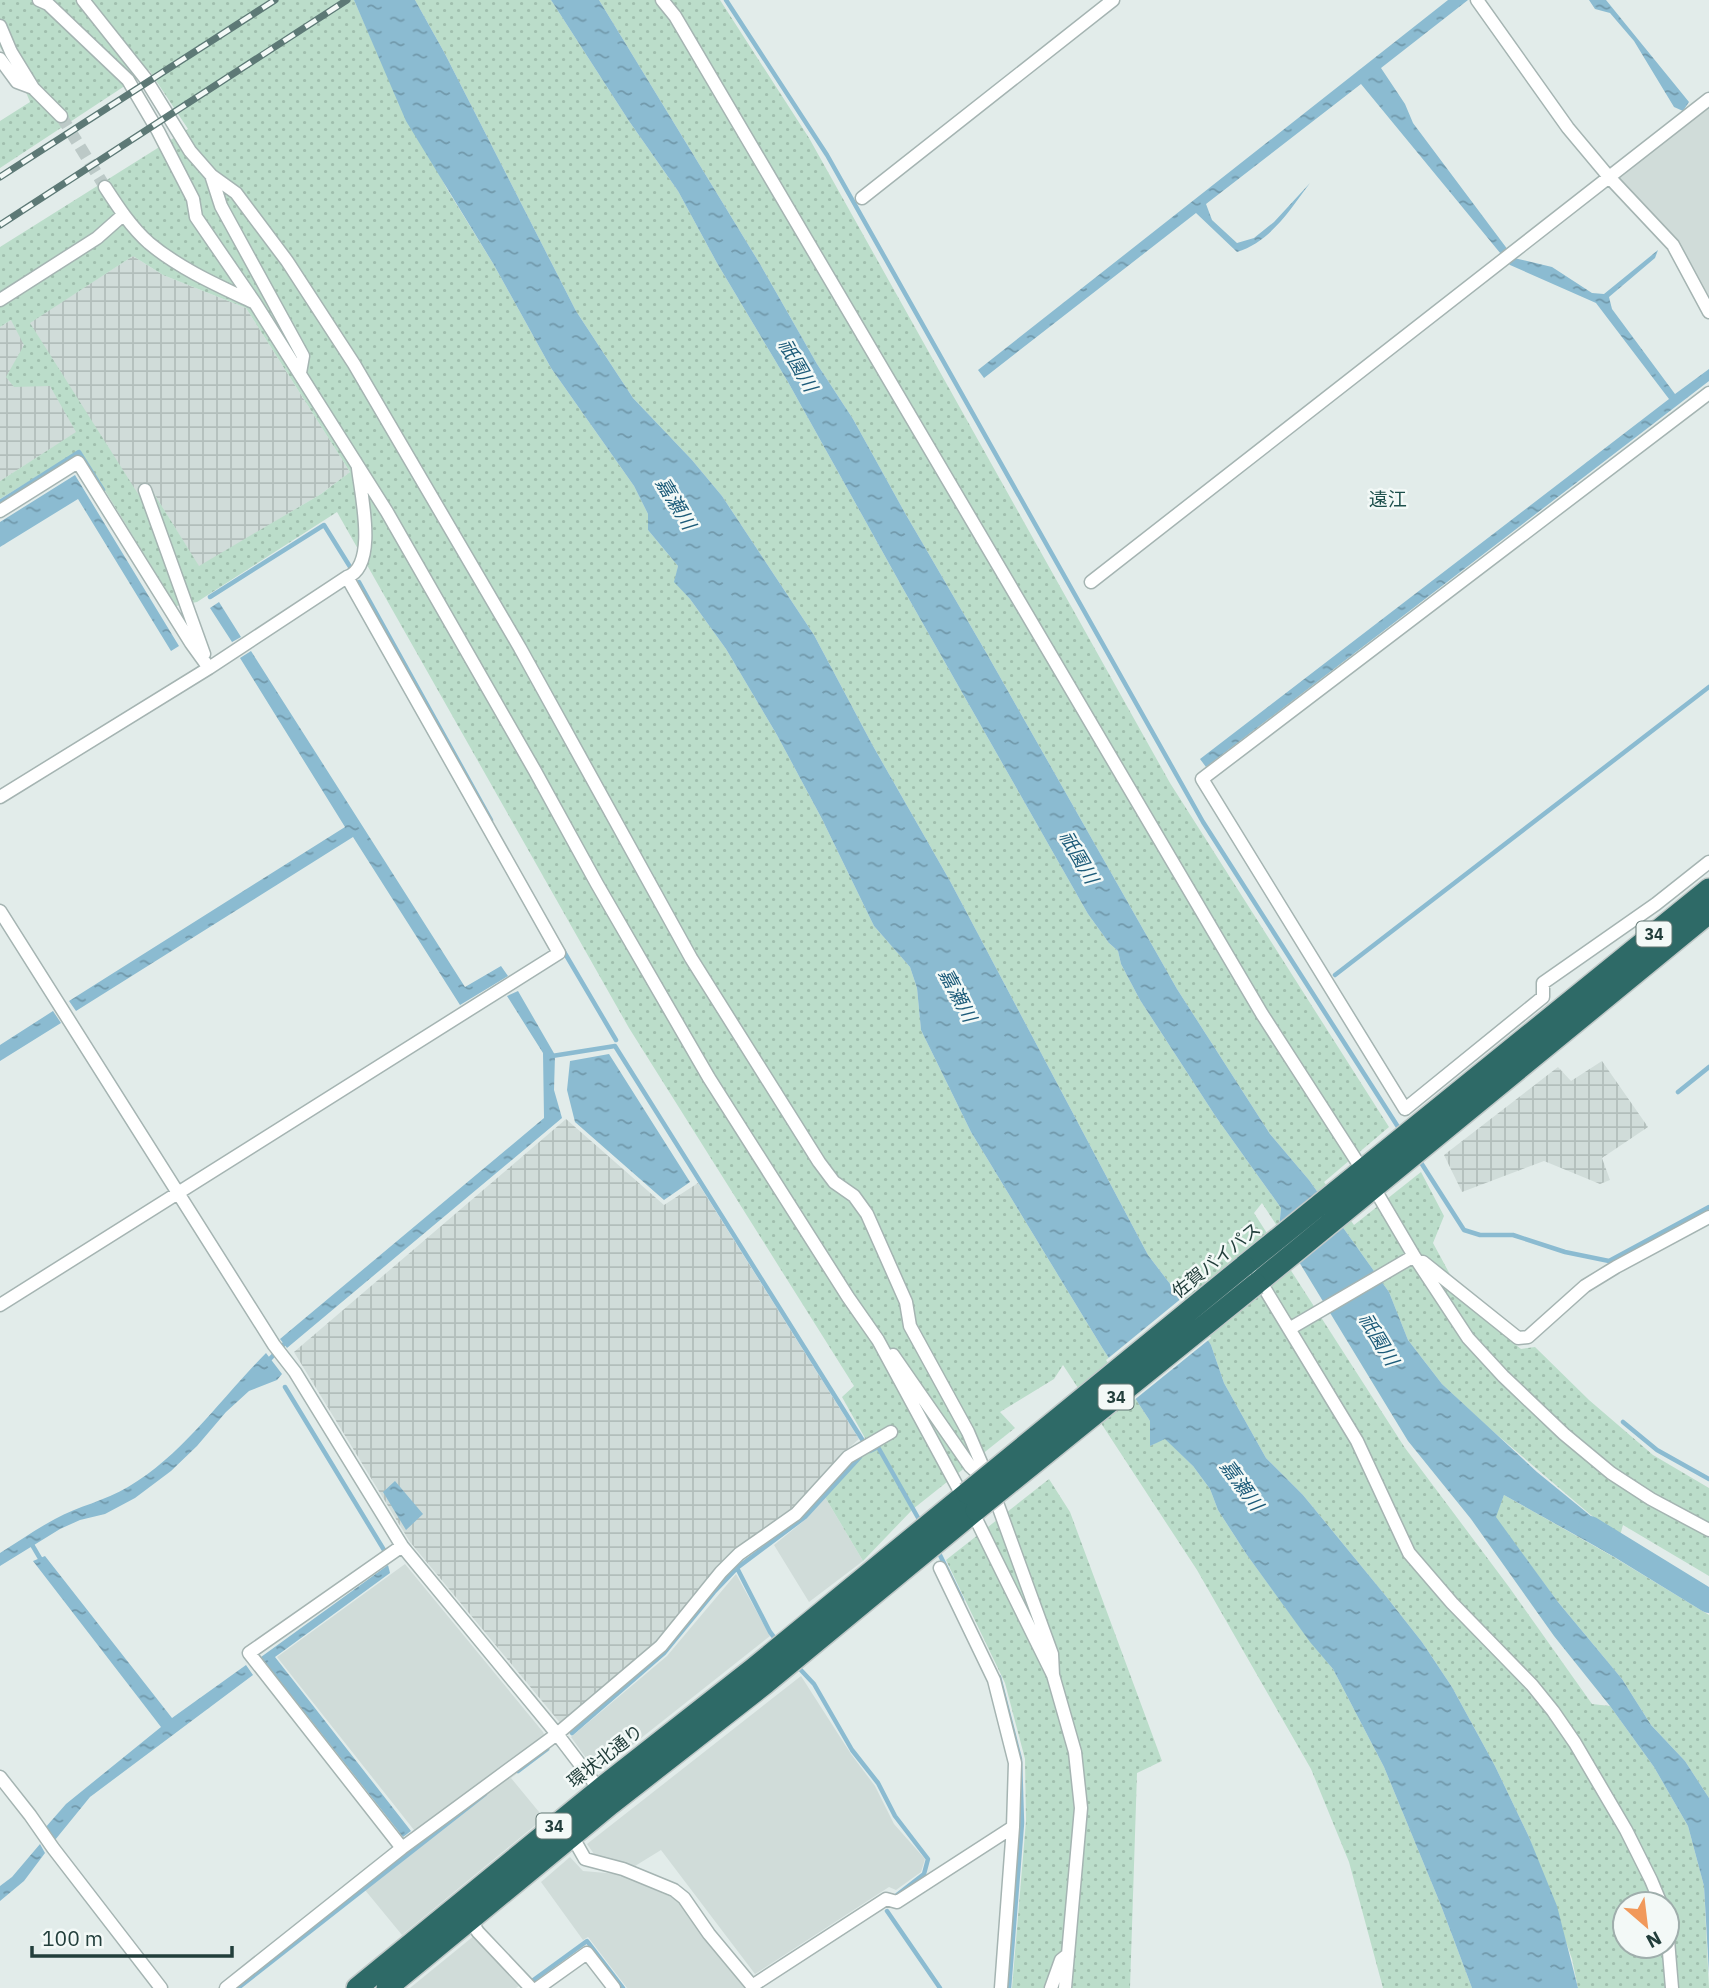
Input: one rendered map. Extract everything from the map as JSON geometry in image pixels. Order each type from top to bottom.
[{"type":"highway","name":"佐賀バイパス","points":[[760,1675],[967,1505],[1249,1263],[1368,1179],[1604,986],[1709,890]]},
{"type":"highway","name":"佐賀バイパス","points":[[1604,986],[1709,914]]},
{"type":"highway","name":"佐賀バイパス","points":[[967,1505],[1260,1281],[1368,1179]]},
{"type":"highway","name":"環状北通り","points":[[357,1988],[760,1675]]},
{"type":"highway","name":"環状北通り","points":[[387,1988],[572,1836],[605,1797]]},
{"type":"street","points":[[39,0],[48,4],[128,80],[193,199],[196,217],[255,303],[387,512],[709,1078],[878,1340],[967,1505],[1053,1675],[1075,1752],[1081,1808],[1065,1988]]},
{"type":"street","points":[[83,0],[145,78],[190,151],[211,175],[236,193],[287,261],[354,363],[520,648],[691,958],[819,1162],[834,1182],[854,1195],[867,1214],[906,1302],[910,1326],[968,1432],[991,1486],[1052,1654],[1053,1675]]},
{"type":"street","points":[[662,0],[690,40],[1262,1014],[1468,1338],[1503,1377],[1611,1473],[1651,1499],[1709,1530]]},
{"type":"street","points":[[862,198],[1113,0]]},
{"type":"street","points":[[1477,0],[1568,128],[1609,177],[1673,245],[1709,312]]},
{"type":"street","points":[[0,26],[11,52],[33,88],[61,116]]},
{"type":"street","points":[[0,58],[17,82],[33,88]]},
{"type":"street","points":[[1091,582],[1709,99]]},
{"type":"street","points":[[211,175],[221,206],[303,356],[300,373]]},
{"type":"street","points":[[106,187],[123,215],[149,243],[196,275],[255,303]]},
{"type":"street","points":[[0,300],[97,238],[123,215]]},
{"type":"street","points":[[1709,393],[1202,779],[1405,1109],[1543,997],[1544,984],[1656,904],[1709,862]]},
{"type":"street","points":[[0,510],[78,462],[209,668]]},
{"type":"street","points":[[0,797],[355,574],[361,565],[366,544],[358,465]]},
{"type":"street","points":[[145,490],[209,668]]},
{"type":"street","points":[[0,1305],[559,953],[347,577]]},
{"type":"street","points":[[0,911],[278,1350],[295,1372],[402,1546],[605,1797]]},
{"type":"street","points":[[1414,1255],[1518,1338],[1528,1337],[1585,1286],[1709,1217]]},
{"type":"street","points":[[1289,1329],[1414,1255]]},
{"type":"street","points":[[1249,1263],[1357,1441],[1409,1553],[1553,1711],[1575,1742],[1626,1829],[1654,1890]]},
{"type":"street","points":[[878,1340],[895,1356],[970,1466],[991,1486]]},
{"type":"street","points":[[226,1988],[407,1844],[556,1734],[660,1646],[739,1554],[796,1514],[848,1457],[891,1432]]},
{"type":"street","points":[[402,1546],[249,1653],[407,1844]]},
{"type":"street","points":[[940,1568],[994,1680],[1015,1763],[1001,1988]]},
{"type":"street","points":[[0,1777],[161,1988]]},
{"type":"street","points":[[572,1836],[585,1859],[623,1869],[674,1890],[684,1898],[709,1934],[753,1987],[886,1899],[897,1902],[1013,1827]]},
{"type":"street","points":[[470,1920],[528,1985]]},
{"type":"street","points":[[538,1988],[587,1953],[614,1988]]},
{"type":"street","points":[[1051,1988],[1061,1960],[1069,1953]]},
{"type":"street","points":[[1670,1960],[1672,1988]]},
{"type":"shaded area","points":[[1709,94],[1709,303],[1678,245],[1612,170]]},
{"type":"shaded area","points":[[133,256],[163,275],[246,308],[350,472],[321,494],[199,567],[153,492],[140,497],[77,432],[0,481],[0,327],[11,320],[30,322]]},
{"type":"shaded area","points":[[1602,1061],[1648,1127],[1602,1158],[1610,1180],[1600,1184],[1544,1161],[1462,1192],[1444,1155],[1558,1067],[1571,1081]]},
{"type":"shaded area","points":[[566,1119],[664,1205],[698,1183],[859,1439],[656,1644],[561,1724],[410,1542],[294,1352]]},
{"type":"shaded area","points":[[825,1497],[863,1561],[809,1602],[774,1545],[806,1519]]},
{"type":"shaded area","points":[[405,1564],[543,1732],[550,1750],[511,1778],[544,1818],[402,1935],[365,1890],[414,1851],[414,1830],[277,1657]]},
{"type":"shaded area","points":[[736,1574],[770,1636],[602,1769],[589,1762],[571,1737],[667,1656]]},
{"type":"shaded area","points":[[801,1676],[875,1786],[894,1824],[925,1859],[921,1872],[896,1890],[889,1887],[755,1974],[661,1850],[635,1866],[594,1854],[587,1844]]},
{"type":"shaded area","points":[[570,1857],[583,1871],[618,1874],[678,1900],[748,1988],[627,1988],[588,1937],[583,1940],[541,1882]]},
{"type":"shaded area","points":[[475,1935],[522,1984],[516,1988],[410,1988]]},
{"type":"green space","points":[[0,0],[354,0],[384,68],[447,189],[494,265],[551,368],[634,486],[648,514],[648,530],[678,566],[675,582],[726,649],[777,735],[874,926],[910,967],[917,988],[921,1030],[971,1132],[1150,1421],[1150,1446],[1165,1438],[1193,1466],[1210,1489],[1218,1510],[1247,1555],[1333,1669],[1384,1767],[1472,1988],[1383,1988],[1349,1862],[1311,1769],[1197,1570],[1063,1365],[1054,1379],[1000,1412],[1015,1428],[913,1509],[863,1561],[825,1497],[858,1461],[865,1438],[842,1397],[854,1386],[629,1028],[337,512],[197,602],[176,606],[80,450],[0,499],[0,481],[76,432],[50,386],[14,387],[6,377],[24,345],[11,320],[0,327],[0,247],[188,129],[149,70],[0,168],[0,121],[30,102],[19,75],[0,47]],"holes":[[[133,256],[163,275],[246,308],[350,472],[321,494],[199,566],[153,492],[140,497],[30,323]]]},
{"type":"green space","points":[[415,0],[551,0],[678,191],[1088,914],[1118,951],[1121,964],[1140,1000],[1216,1117],[1281,1208],[1279,1229],[1262,1203],[1254,1213],[1405,1448],[1592,1704],[1610,1706],[1654,1767],[1688,1826],[1704,1886],[1709,1988],[1578,1988],[1572,1959],[1529,1837],[1495,1766],[1452,1687],[1422,1642],[1385,1595],[1303,1495],[1266,1458],[1224,1383],[1211,1345],[1148,1255],[950,881],[814,635],[722,496],[633,398],[576,311]]},
{"type":"green space","points":[[599,0],[720,0],[809,138],[1170,783],[1389,1127],[1324,1182],[1354,1225],[1421,1172],[1444,1216],[1433,1243],[1466,1304],[1521,1349],[1535,1347],[1589,1400],[1653,1455],[1709,1488],[1709,1576],[1623,1525],[1619,1539],[1489,1428],[1442,1384],[1408,1340],[1389,1292],[1309,1180],[1270,1134],[1177,989],[853,419],[817,364],[760,264]]},
{"type":"green space","points":[[1049,1479],[1070,1512],[1162,1761],[1137,1773],[1130,1988],[1012,1988],[1026,1821],[1025,1759],[1005,1683],[946,1560]]},
{"type":"green space","points":[[1504,1495],[1709,1615],[1709,1798],[1685,1761],[1651,1725],[1622,1679],[1558,1602],[1495,1517]]},
{"type":"water","name":"嘉瀬川","points":[[354,0],[415,0],[576,311],[633,398],[722,496],[814,635],[950,881],[1148,1255],[1211,1345],[1224,1383],[1266,1458],[1303,1495],[1385,1595],[1422,1642],[1452,1687],[1495,1766],[1529,1837],[1557,1906],[1578,1988],[1472,1988],[1384,1767],[1333,1669],[1310,1642],[1247,1555],[1218,1510],[1210,1489],[1193,1466],[1165,1439],[1150,1446],[1150,1421],[971,1132],[921,1030],[917,988],[910,967],[874,926],[777,735],[726,649],[690,599],[674,582],[678,566],[648,530],[648,514],[634,486],[551,368],[494,265],[406,121]]},
{"type":"water","points":[[551,0],[599,0],[760,264],[817,364],[853,419],[1177,989],[1270,1134],[1309,1180],[1389,1292],[1408,1340],[1442,1384],[1537,1472],[1619,1539],[1613,1556],[1504,1495],[1496,1517],[1558,1602],[1622,1679],[1651,1725],[1685,1761],[1709,1798],[1709,1974],[1704,1886],[1688,1826],[1654,1767],[1554,1636],[1471,1519],[1408,1441],[1279,1229],[1281,1208],[1216,1117],[1140,1000],[1121,964],[1118,951],[1088,914],[678,191]]},
{"type":"water","points":[[1448,0],[1468,0],[1381,68],[1405,104],[1413,123],[1514,258],[1552,267],[1592,293],[1604,294],[1658,250],[1655,258],[1609,297],[1612,309],[1675,394],[1709,369],[1709,381],[1206,767],[1200,759],[1669,399],[1596,303],[1510,265],[1361,84],[1206,204],[1212,220],[1237,243],[1254,238],[1274,222],[1310,183],[1287,214],[1260,241],[1237,252],[1196,213],[984,378],[978,370]]},
{"type":"water","points":[[1589,0],[1606,0],[1689,102],[1683,111],[1674,107],[1634,41],[1610,13],[1595,9]]},
{"type":"water","points":[[75,475],[179,646],[171,651],[78,499],[0,547],[0,522]]},
{"type":"water","points":[[219,602],[241,637],[232,642],[210,608]]},
{"type":"water","points":[[251,651],[465,987],[501,966],[508,976],[460,1005],[353,837],[76,1011],[69,1001],[345,827],[240,658]]},
{"type":"water","points":[[518,991],[555,1055],[554,1090],[562,1118],[287,1348],[280,1339],[544,1118],[543,1053],[507,996]]},
{"type":"water","points":[[53,1011],[61,1023],[0,1061],[0,1045]]},
{"type":"water","points":[[609,1054],[690,1182],[664,1200],[575,1122],[567,1090],[570,1061]]},
{"type":"water","points":[[266,1353],[282,1374],[277,1380],[249,1391],[171,1471],[135,1498],[105,1514],[80,1520],[60,1529],[0,1566],[0,1553],[34,1531],[64,1514],[119,1492],[148,1474],[184,1442]]},
{"type":"water","points":[[395,1481],[423,1514],[406,1530],[383,1492]]},
{"type":"water","points":[[45,1556],[172,1718],[246,1665],[253,1675],[90,1797],[55,1840],[45,1828],[66,1804],[161,1727],[33,1561]]},
{"type":"water","points":[[388,1565],[390,1573],[275,1657],[411,1831],[403,1837],[261,1657]]},
{"type":"water","points":[[40,1844],[45,1853],[24,1881],[0,1901],[0,1886],[12,1877]]},
{"type":"pier","points":[[1183,1297],[1211,1338],[1133,1401],[1106,1360]]},
{"type":"waterway","points":[[726,0],[827,155],[1203,822],[1400,1130]]},
{"type":"waterway","points":[[0,502],[79,452],[103,490]]},
{"type":"waterway","points":[[210,597],[324,525],[352,570]]},
{"type":"waterway","points":[[359,582],[491,820]]},
{"type":"waterway","points":[[1335,975],[1709,687]]},
{"type":"waterway","points":[[563,950],[616,1040]]},
{"type":"waterway","points":[[552,1056],[615,1046],[865,1444]]},
{"type":"waterway","points":[[1678,1092],[1709,1067]]},
{"type":"waterway","points":[[1418,1158],[1464,1230],[1480,1235],[1513,1235],[1565,1252],[1609,1261],[1709,1207]]},
{"type":"waterway","points":[[267,1362],[287,1341]]},
{"type":"waterway","points":[[285,1387],[384,1550]]},
{"type":"waterway","points":[[1623,1422],[1657,1450],[1709,1479]]},
{"type":"waterway","points":[[870,1451],[878,1447],[921,1523]]},
{"type":"waterway","points":[[572,1733],[664,1653],[737,1568],[805,1517],[860,1457]]},
{"type":"waterway","name":"祇園川","points":[[1590,1528],[1709,1601]]},
{"type":"waterway","points":[[31,1543],[41,1560]]},
{"type":"waterway","points":[[938,1551],[962,1600]]},
{"type":"waterway","points":[[737,1568],[777,1641]]},
{"type":"waterway","points":[[798,1667],[814,1684],[852,1750],[878,1783],[895,1816],[928,1859],[924,1874],[897,1895]]},
{"type":"waterway","points":[[999,1677],[1020,1759],[1022,1823],[1009,1988]]},
{"type":"waterway","points":[[518,1771],[547,1749]]},
{"type":"waterway","points":[[238,1988],[485,1794]]},
{"type":"waterway","points":[[887,1911],[940,1988]]},
{"type":"waterway","points":[[528,1984],[587,1941],[623,1988]]},
{"type":"tunnel","points":[[61,116],[105,187]]},
{"type":"railway","points":[[0,177],[275,0]]},
{"type":"railway","points":[[0,225],[347,0]]},
{"type":"district","name":"遠江","points":[[1388,499]]}]
